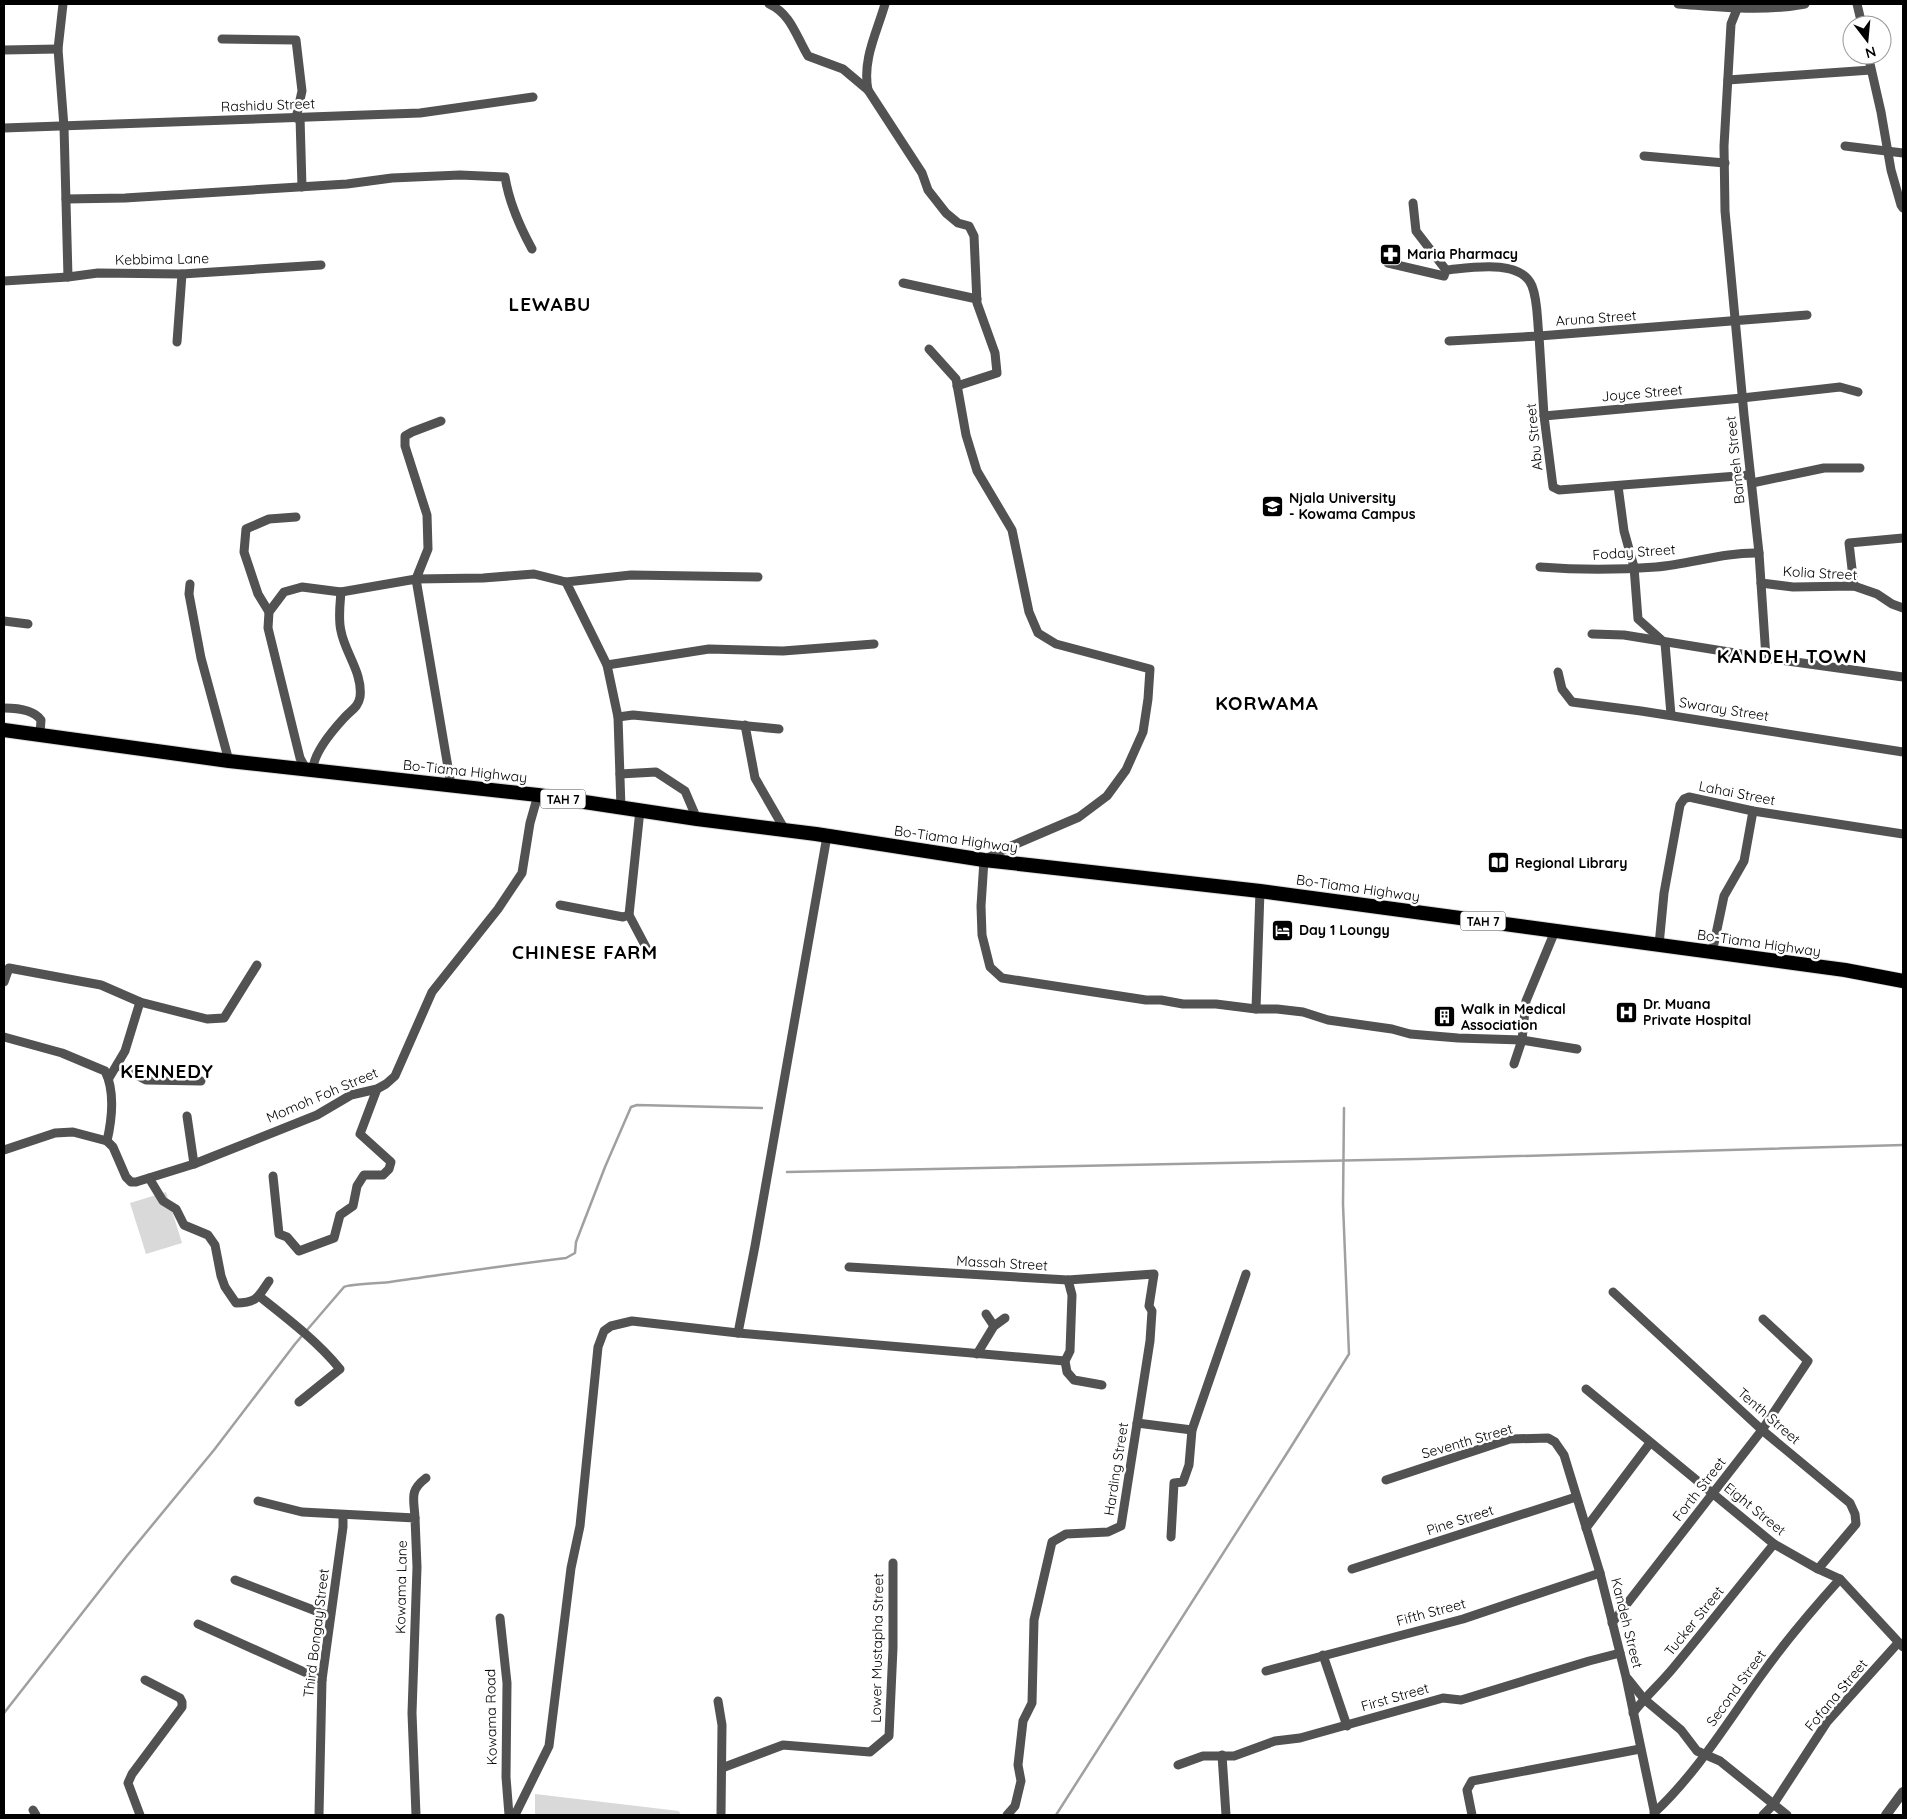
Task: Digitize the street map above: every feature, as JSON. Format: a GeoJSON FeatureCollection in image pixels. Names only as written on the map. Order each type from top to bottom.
{"type":"FeatureCollection","features":[{"type":"Feature","properties":{"kind":"highway","name":"Bo-Tiama Highway"},"geometry":{"type":"LineString","coordinates":[[4,730],[229,761],[538,795],[984,860],[1260,891],[1845,970],[1903,981]]}},
{"type":"Feature","properties":{"kind":"street"},"geometry":{"type":"LineString","coordinates":[[62,4],[58,49],[64,127],[68,277]]}},
{"type":"Feature","properties":{"kind":"street"},"geometry":{"type":"LineString","coordinates":[[769,4],[780,9],[790,21],[808,56],[843,69],[868,90]]}},
{"type":"Feature","properties":{"kind":"street"},"geometry":{"type":"LineString","coordinates":[[885,4],[877,31],[869,48],[866,84],[868,90],[922,173],[928,190],[946,213],[958,223],[969,226],[974,236],[976,299],[996,353],[997,373],[957,386]]}},
{"type":"Feature","properties":{"kind":"street"},"geometry":{"type":"LineString","coordinates":[[1678,4],[1737,9],[1782,8],[1805,4]]}},
{"type":"Feature","properties":{"kind":"street","name":"Bameh Street"},"geometry":{"type":"LineString","coordinates":[[1737,9],[1731,24],[1724,163],[1726,211],[1742,398],[1759,553],[1766,658]]}},
{"type":"Feature","properties":{"kind":"street"},"geometry":{"type":"LineString","coordinates":[[222,39],[296,40],[302,91],[298,118],[302,187]]}},
{"type":"Feature","properties":{"kind":"street"},"geometry":{"type":"LineString","coordinates":[[4,50],[58,49]]}},
{"type":"Feature","properties":{"kind":"street"},"geometry":{"type":"LineString","coordinates":[[1870,65],[1888,152],[1903,208]]}},
{"type":"Feature","properties":{"kind":"street"},"geometry":{"type":"LineString","coordinates":[[1728,80],[1871,70]]}},
{"type":"Feature","properties":{"kind":"street","name":"Rashidu Street"},"geometry":{"type":"LineString","coordinates":[[4,128],[420,113],[533,97]]}},
{"type":"Feature","properties":{"kind":"street"},"geometry":{"type":"LineString","coordinates":[[1845,146],[1903,153]]}},
{"type":"Feature","properties":{"kind":"street"},"geometry":{"type":"LineString","coordinates":[[1644,156],[1724,163]]}},
{"type":"Feature","properties":{"kind":"street"},"geometry":{"type":"LineString","coordinates":[[66,200],[347,184],[392,178],[460,175],[505,178],[507,190],[518,219],[532,249]]}},
{"type":"Feature","properties":{"kind":"street"},"geometry":{"type":"LineString","coordinates":[[1413,203],[1416,231],[1445,273]]}},
{"type":"Feature","properties":{"kind":"street"},"geometry":{"type":"LineString","coordinates":[[1388,263],[1445,273]]}},
{"type":"Feature","properties":{"kind":"street","name":"Kebbima Lane"},"geometry":{"type":"LineString","coordinates":[[4,281],[98,273],[182,274],[321,264]]}},
{"type":"Feature","properties":{"kind":"street","name":"Aruna Street"},"geometry":{"type":"LineString","coordinates":[[1445,273],[1479,266],[1513,269],[1525,274],[1532,286],[1535,298],[1538,336],[1807,316]]}},
{"type":"Feature","properties":{"kind":"street"},"geometry":{"type":"LineString","coordinates":[[177,342],[182,274]]}},
{"type":"Feature","properties":{"kind":"street"},"geometry":{"type":"LineString","coordinates":[[904,284],[976,299]]}},
{"type":"Feature","properties":{"kind":"street"},"geometry":{"type":"LineString","coordinates":[[1449,341],[1538,336]]}},
{"type":"Feature","properties":{"kind":"street","name":"Abu Street"},"geometry":{"type":"LineString","coordinates":[[1538,336],[1544,416],[1553,487],[1559,490],[1751,479],[1824,468],[1860,468]]}},
{"type":"Feature","properties":{"kind":"street"},"geometry":{"type":"LineString","coordinates":[[929,348],[956,379],[966,435],[977,470],[1012,530],[1029,612],[1038,633],[1056,644],[1150,669],[1143,732],[1126,770],[1107,796],[1079,816],[984,860],[981,906],[982,936],[990,967],[1002,978],[1146,1000],[1277,1009],[1302,1012],[1328,1020],[1392,1029],[1410,1034],[1522,1040],[1578,1049]]}},
{"type":"Feature","properties":{"kind":"street","name":"Joyce Street"},"geometry":{"type":"LineString","coordinates":[[1544,416],[1742,398],[1840,386],[1858,392]]}},
{"type":"Feature","properties":{"kind":"street"},"geometry":{"type":"LineString","coordinates":[[441,421],[405,436],[405,446],[427,515],[428,549],[416,580],[451,786]]}},
{"type":"Feature","properties":{"kind":"street"},"geometry":{"type":"LineString","coordinates":[[1618,486],[1624,531],[1634,567],[1638,620],[1664,643],[1671,715]]}},
{"type":"Feature","properties":{"kind":"street"},"geometry":{"type":"LineString","coordinates":[[269,612],[258,594],[244,552],[246,529],[269,519],[296,517]]}},
{"type":"Feature","properties":{"kind":"street"},"geometry":{"type":"LineString","coordinates":[[1854,586],[1849,543],[1903,538]]}},
{"type":"Feature","properties":{"kind":"street","name":"Foday Street"},"geometry":{"type":"LineString","coordinates":[[1540,567],[1566,569],[1657,567],[1739,552],[1759,553]]}},
{"type":"Feature","properties":{"kind":"street"},"geometry":{"type":"LineString","coordinates":[[340,592],[340,629],[345,647],[354,661],[360,696],[356,707],[345,717],[322,746],[310,770],[300,758],[268,628],[269,612],[284,592],[302,587],[340,592],[416,580],[534,574],[566,582],[631,575],[758,577]]}},
{"type":"Feature","properties":{"kind":"street"},"geometry":{"type":"LineString","coordinates":[[566,582],[607,666],[618,717],[621,808]]}},
{"type":"Feature","properties":{"kind":"street","name":"Kolia Street"},"geometry":{"type":"LineString","coordinates":[[1761,583],[1793,587],[1854,586],[1877,594],[1892,604],[1903,608]]}},
{"type":"Feature","properties":{"kind":"street"},"geometry":{"type":"LineString","coordinates":[[190,584],[189,594],[201,658],[229,761]]}},
{"type":"Feature","properties":{"kind":"street"},"geometry":{"type":"LineString","coordinates":[[4,621],[28,624]]}},
{"type":"Feature","properties":{"kind":"street"},"geometry":{"type":"LineString","coordinates":[[1592,634],[1624,635],[1664,643],[1903,677]]}},
{"type":"Feature","properties":{"kind":"street"},"geometry":{"type":"LineString","coordinates":[[607,666],[709,650],[783,650],[874,644]]}},
{"type":"Feature","properties":{"kind":"street","name":"Swaray Street"},"geometry":{"type":"LineString","coordinates":[[1558,672],[1562,689],[1572,702],[1671,715],[1903,752]]}},
{"type":"Feature","properties":{"kind":"street"},"geometry":{"type":"LineString","coordinates":[[4,708],[15,708],[38,715],[42,720],[40,734]]}},
{"type":"Feature","properties":{"kind":"street"},"geometry":{"type":"LineString","coordinates":[[618,717],[633,715],[779,730]]}},
{"type":"Feature","properties":{"kind":"street"},"geometry":{"type":"LineString","coordinates":[[745,725],[755,778],[784,830]]}},
{"type":"Feature","properties":{"kind":"street"},"geometry":{"type":"LineString","coordinates":[[620,774],[656,772],[685,791],[697,819]]}},
{"type":"Feature","properties":{"kind":"street","name":"Momoh Foh Street"},"geometry":{"type":"LineString","coordinates":[[107,1141],[113,1147],[126,1177],[131,1182],[136,1182],[194,1164],[325,1111],[351,1095],[377,1089],[386,1084],[395,1076],[432,992],[498,909],[522,873],[530,823],[538,795]]}},
{"type":"Feature","properties":{"kind":"street","name":"Lahai Street"},"geometry":{"type":"LineString","coordinates":[[1659,946],[1664,893],[1682,801],[1689,797],[1753,811],[1903,834]]}},
{"type":"Feature","properties":{"kind":"street"},"geometry":{"type":"LineString","coordinates":[[640,810],[629,915],[648,951]]}},
{"type":"Feature","properties":{"kind":"street"},"geometry":{"type":"LineString","coordinates":[[1712,953],[1724,896],[1744,861],[1753,811]]}},
{"type":"Feature","properties":{"kind":"street"},"geometry":{"type":"LineString","coordinates":[[738,1333],[756,1246],[828,836]]}},
{"type":"Feature","properties":{"kind":"street"},"geometry":{"type":"LineString","coordinates":[[1256,1009],[1260,891]]}},
{"type":"Feature","properties":{"kind":"street"},"geometry":{"type":"LineString","coordinates":[[560,905],[623,917],[629,915]]}},
{"type":"Feature","properties":{"kind":"street"},"geometry":{"type":"LineString","coordinates":[[1514,1064],[1522,1040],[1526,1001],[1555,931]]}},
{"type":"Feature","properties":{"kind":"street"},"geometry":{"type":"LineString","coordinates":[[4,982],[6,966],[101,985],[140,1002],[207,1019],[224,1018],[257,965]]}},
{"type":"Feature","properties":{"kind":"street"},"geometry":{"type":"LineString","coordinates":[[109,1078],[125,1051],[140,1002]]}},
{"type":"Feature","properties":{"kind":"street"},"geometry":{"type":"LineString","coordinates":[[4,1037],[62,1053],[105,1070],[109,1078],[112,1119],[107,1141],[73,1132],[55,1133],[4,1150]]}},
{"type":"Feature","properties":{"kind":"street"},"geometry":{"type":"LineString","coordinates":[[117,1065],[146,1080],[201,1081]]}},
{"type":"Feature","properties":{"kind":"street"},"geometry":{"type":"LineString","coordinates":[[273,1176],[279,1234],[287,1237],[299,1251],[334,1238],[340,1215],[353,1206],[357,1186],[364,1175],[383,1175],[389,1169],[391,1162],[360,1134],[377,1089]]}},
{"type":"Feature","properties":{"kind":"street"},"geometry":{"type":"LineString","coordinates":[[187,1116],[194,1164]]}},
{"type":"Feature","properties":{"kind":"street"},"geometry":{"type":"LineString","coordinates":[[149,1178],[163,1201],[176,1209],[184,1225],[208,1235],[216,1245],[221,1276],[225,1287],[236,1303],[249,1303],[259,1296],[269,1280]]}},
{"type":"Feature","properties":{"kind":"street","name":"Massah Street"},"geometry":{"type":"LineString","coordinates":[[849,1267],[1068,1280],[1154,1274]]}},
{"type":"Feature","properties":{"kind":"street","name":"Harding Street"},"geometry":{"type":"LineString","coordinates":[[1007,1815],[1015,1806],[1021,1781],[1018,1765],[1023,1721],[1032,1703],[1034,1620],[1052,1542],[1066,1534],[1108,1532],[1121,1526],[1150,1341],[1152,1311],[1148,1306],[1154,1274]]}},
{"type":"Feature","properties":{"kind":"street"},"geometry":{"type":"LineString","coordinates":[[1171,1537],[1174,1483],[1183,1482],[1189,1465],[1192,1430],[1246,1274]]}},
{"type":"Feature","properties":{"kind":"street"},"geometry":{"type":"LineString","coordinates":[[1068,1280],[1072,1295],[1070,1351],[1065,1361],[1067,1372],[1074,1380],[1102,1385]]}},
{"type":"Feature","properties":{"kind":"street","name":"Tenth Street"},"geometry":{"type":"LineString","coordinates":[[1613,1292],[1762,1430],[1850,1502],[1855,1514],[1856,1524],[1818,1569]]}},
{"type":"Feature","properties":{"kind":"street"},"geometry":{"type":"LineString","coordinates":[[259,1296],[299,1328],[340,1369],[299,1402]]}},
{"type":"Feature","properties":{"kind":"street"},"geometry":{"type":"LineString","coordinates":[[986,1314],[994,1326]]}},
{"type":"Feature","properties":{"kind":"street"},"geometry":{"type":"LineString","coordinates":[[977,1354],[994,1326],[1005,1318]]}},
{"type":"Feature","properties":{"kind":"street","name":"Forth Street"},"geometry":{"type":"LineString","coordinates":[[1612,1623],[1762,1430],[1804,1370],[1808,1361],[1763,1319]]}},
{"type":"Feature","properties":{"kind":"street"},"geometry":{"type":"LineString","coordinates":[[515,1815],[549,1746],[571,1568],[580,1526],[598,1347],[604,1332],[611,1326],[632,1321],[738,1333],[1065,1361]]}},
{"type":"Feature","properties":{"kind":"street","name":"Eight Street"},"geometry":{"type":"LineString","coordinates":[[1586,1389],[1774,1544],[1840,1579]]}},
{"type":"Feature","properties":{"kind":"street"},"geometry":{"type":"LineString","coordinates":[[1137,1424],[1192,1430]]}},
{"type":"Feature","properties":{"kind":"street","name":"Seventh Street"},"geometry":{"type":"LineString","coordinates":[[1386,1480],[1510,1440],[1548,1438],[1555,1442]]}},
{"type":"Feature","properties":{"kind":"street","name":"Kandeh Street"},"geometry":{"type":"LineString","coordinates":[[1555,1442],[1564,1455],[1600,1573],[1626,1677],[1655,1814]]}},
{"type":"Feature","properties":{"kind":"street"},"geometry":{"type":"LineString","coordinates":[[1586,1528],[1650,1443]]}},
{"type":"Feature","properties":{"kind":"street","name":"Kowama Lane"},"geometry":{"type":"LineString","coordinates":[[416,1815],[412,1713],[417,1567],[413,1490],[416,1485],[426,1478]]}},
{"type":"Feature","properties":{"kind":"street","name":"Pine Street"},"geometry":{"type":"LineString","coordinates":[[1352,1569],[1576,1497]]}},
{"type":"Feature","properties":{"kind":"street"},"geometry":{"type":"LineString","coordinates":[[258,1501],[302,1512],[415,1518]]}},
{"type":"Feature","properties":{"kind":"street","name":"Third Bongay Street"},"geometry":{"type":"LineString","coordinates":[[319,1815],[322,1680],[329,1616],[343,1527],[343,1515]]}},
{"type":"Feature","properties":{"kind":"street","name":"Tucker Street"},"geometry":{"type":"LineString","coordinates":[[1633,1713],[1673,1669],[1703,1629],[1774,1544]]}},
{"type":"Feature","properties":{"kind":"street","name":"Lower Mustapha Street"},"geometry":{"type":"LineString","coordinates":[[722,1768],[783,1745],[870,1752],[889,1736],[893,1648],[893,1563]]}},
{"type":"Feature","properties":{"kind":"street","name":"Fifth Street"},"geometry":{"type":"LineString","coordinates":[[1266,1670],[1463,1619],[1600,1573]]}},
{"type":"Feature","properties":{"kind":"street"},"geometry":{"type":"LineString","coordinates":[[1840,1579],[1900,1645]]}},
{"type":"Feature","properties":{"kind":"street","name":"Second Street"},"geometry":{"type":"LineString","coordinates":[[1655,1814],[1705,1755],[1762,1674],[1840,1579]]}},
{"type":"Feature","properties":{"kind":"street"},"geometry":{"type":"LineString","coordinates":[[235,1580],[329,1616]]}},
{"type":"Feature","properties":{"kind":"street","name":"Kowama Road"},"geometry":{"type":"LineString","coordinates":[[500,1618],[507,1683],[506,1777],[509,1815]]}},
{"type":"Feature","properties":{"kind":"street"},"geometry":{"type":"LineString","coordinates":[[198,1624],[322,1680]]}},
{"type":"Feature","properties":{"kind":"street","name":"Fofana Street"},"geometry":{"type":"LineString","coordinates":[[1764,1815],[1773,1805],[1827,1722],[1900,1645]]}},
{"type":"Feature","properties":{"kind":"street","name":"First Street"},"geometry":{"type":"LineString","coordinates":[[1178,1765],[1204,1756],[1234,1756],[1275,1741],[1300,1738],[1347,1726],[1443,1698],[1461,1700],[1620,1653]]}},
{"type":"Feature","properties":{"kind":"street"},"geometry":{"type":"LineString","coordinates":[[1323,1655],[1347,1726]]}},
{"type":"Feature","properties":{"kind":"street"},"geometry":{"type":"LineString","coordinates":[[1626,1677],[1644,1699],[1681,1730],[1697,1752],[1720,1761],[1787,1815]]}},
{"type":"Feature","properties":{"kind":"street"},"geometry":{"type":"LineString","coordinates":[[140,1815],[128,1783],[132,1774],[182,1707],[180,1698],[144,1680]]}},
{"type":"Feature","properties":{"kind":"street"},"geometry":{"type":"LineString","coordinates":[[718,1701],[722,1725],[721,1815]]}},
{"type":"Feature","properties":{"kind":"street"},"geometry":{"type":"LineString","coordinates":[[1472,1815],[1467,1790],[1472,1781],[1640,1749]]}},
{"type":"Feature","properties":{"kind":"street"},"geometry":{"type":"LineString","coordinates":[[1222,1755],[1226,1815]]}},
{"type":"Feature","properties":{"kind":"street"},"geometry":{"type":"LineString","coordinates":[[1886,1815],[1903,1792]]}},
{"type":"Feature","properties":{"kind":"shaded area"},"geometry":{"type":"Polygon","coordinates":[[[166,1192],[182,1243],[146,1254],[130,1203],[166,1192]]]}},
{"type":"Feature","properties":{"kind":"shaded area"},"geometry":{"type":"Polygon","coordinates":[[[535,1794],[679,1811],[681,1815],[535,1815],[535,1794]]]}},
{"type":"Feature","properties":{"kind":"waterway"},"geometry":{"type":"LineString","coordinates":[[4,1713],[126,1557],[214,1450],[295,1344],[344,1287],[566,1258],[575,1253],[576,1242],[631,1107],[637,1105],[762,1108]]}},
{"type":"Feature","properties":{"kind":"waterway"},"geometry":{"type":"LineString","coordinates":[[1056,1815],[1349,1354],[1343,1204],[1344,1108]]}},
{"type":"Feature","properties":{"kind":"waterway"},"geometry":{"type":"LineString","coordinates":[[787,1172],[1417,1159],[1903,1145]]}},
{"type":"Feature","properties":{"kind":"place","name":"Maria Pharmacy"},"geometry":{"type":"Point","coordinates":[1391,254]}},
{"type":"Feature","properties":{"kind":"place","name":"Njala University - Kowama Campus"},"geometry":{"type":"Point","coordinates":[1273,506]}},
{"type":"Feature","properties":{"kind":"place","name":"Regional Library"},"geometry":{"type":"Point","coordinates":[1499,863]}},
{"type":"Feature","properties":{"kind":"place","name":"Day 1 Loungy"},"geometry":{"type":"Point","coordinates":[1283,930]}},
{"type":"Feature","properties":{"kind":"place","name":"Dr. Muana Private Hospital"},"geometry":{"type":"Point","coordinates":[1627,1012]}},
{"type":"Feature","properties":{"kind":"place","name":"Walk in Medical Association"},"geometry":{"type":"Point","coordinates":[1445,1017]}},
{"type":"Feature","properties":{"kind":"district","name":"LEWABU"},"geometry":{"type":"Point","coordinates":[550,304]}},
{"type":"Feature","properties":{"kind":"district","name":"KANDEH TOWN"},"geometry":{"type":"Point","coordinates":[1792,656]}},
{"type":"Feature","properties":{"kind":"district","name":"KORWAMA"},"geometry":{"type":"Point","coordinates":[1267,703]}},
{"type":"Feature","properties":{"kind":"district","name":"CHINESE FARM"},"geometry":{"type":"Point","coordinates":[585,952]}},
{"type":"Feature","properties":{"kind":"district","name":"KENNEDY"},"geometry":{"type":"Point","coordinates":[167,1071]}}]}
